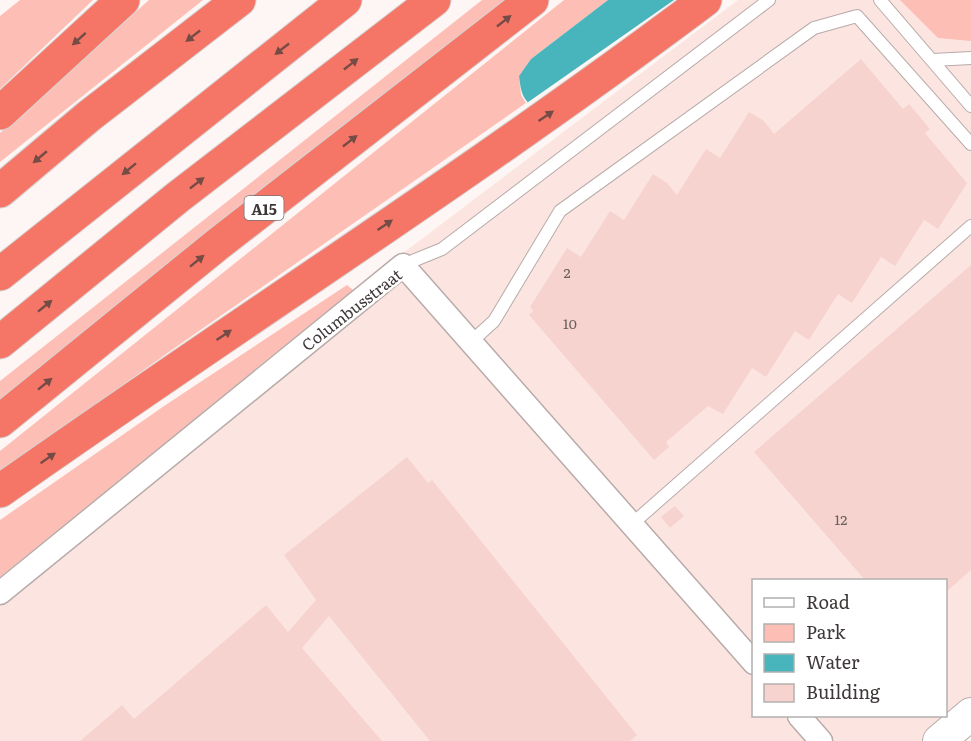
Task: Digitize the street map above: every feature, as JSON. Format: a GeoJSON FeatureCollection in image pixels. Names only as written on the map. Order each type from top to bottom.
{"type":"FeatureCollection","features":[{"type":"Feature","properties":{"kind":"highway"},"geometry":{"type":"LineString","coordinates":[[0,113],[123,0]]}},
{"type":"Feature","properties":{"kind":"highway"},"geometry":{"type":"LineString","coordinates":[[0,190],[89,116],[239,0]]}},
{"type":"Feature","properties":{"kind":"highway"},"geometry":{"type":"LineString","coordinates":[[0,274],[345,0]]}},
{"type":"Feature","properties":{"kind":"highway"},"geometry":{"type":"LineString","coordinates":[[0,342],[178,197],[434,0]]}},
{"type":"Feature","properties":{"kind":"highway","name":"A15"},"geometry":{"type":"LineString","coordinates":[[0,421],[218,244],[532,0]]}},
{"type":"Feature","properties":{"kind":"highway"},"geometry":{"type":"LineString","coordinates":[[0,491],[175,368],[597,81],[705,0]]}},
{"type":"Feature","properties":{"kind":"main road"},"geometry":{"type":"LineString","coordinates":[[939,741],[971,714]]}},
{"type":"Feature","properties":{"kind":"street","name":"Columbusstraat"},"geometry":{"type":"LineString","coordinates":[[0,593],[403,265],[752,662]]}},
{"type":"Feature","properties":{"kind":"street"},"geometry":{"type":"LineString","coordinates":[[800,717],[821,741]]}},
{"type":"Feature","properties":{"kind":"lane"},"geometry":{"type":"LineString","coordinates":[[403,265],[442,249],[769,0]]}},
{"type":"Feature","properties":{"kind":"lane"},"geometry":{"type":"LineString","coordinates":[[880,0],[971,106]]}},
{"type":"Feature","properties":{"kind":"lane"},"geometry":{"type":"LineString","coordinates":[[472,341],[494,321],[560,211],[814,28],[857,16],[971,144]]}},
{"type":"Feature","properties":{"kind":"lane"},"geometry":{"type":"LineString","coordinates":[[933,60],[971,58]]}},
{"type":"Feature","properties":{"kind":"lane"},"geometry":{"type":"LineString","coordinates":[[632,524],[971,226]]}},
{"type":"Feature","properties":{"kind":"shaded area"},"geometry":{"type":"Polygon","coordinates":[[[738,0],[971,0],[971,705],[926,741],[0,741],[0,574],[374,275],[738,0]]]}},
{"type":"Feature","properties":{"kind":"green space"},"geometry":{"type":"Polygon","coordinates":[[[20,0],[93,0],[0,89],[0,16],[20,0]]]}},
{"type":"Feature","properties":{"kind":"green space"},"geometry":{"type":"Polygon","coordinates":[[[149,0],[203,0],[0,162],[0,133],[149,0]]]}},
{"type":"Feature","properties":{"kind":"green space"},"geometry":{"type":"Polygon","coordinates":[[[482,0],[513,0],[0,407],[0,381],[482,0]]]}},
{"type":"Feature","properties":{"kind":"green space"},"geometry":{"type":"Polygon","coordinates":[[[564,0],[608,0],[531,59],[519,76],[521,95],[526,103],[166,354],[0,473],[0,451],[564,0]]]}},
{"type":"Feature","properties":{"kind":"green space"},"geometry":{"type":"Polygon","coordinates":[[[900,0],[971,0],[971,41],[938,38],[900,0]]]}},
{"type":"Feature","properties":{"kind":"green space"},"geometry":{"type":"Polygon","coordinates":[[[347,285],[353,290],[0,577],[0,520],[167,404],[347,285]]]}},
{"type":"Feature","properties":{"kind":"water"},"geometry":{"type":"Polygon","coordinates":[[[608,0],[682,0],[536,109],[523,95],[519,76],[531,59],[608,0]]]}},
{"type":"Feature","properties":{"kind":"pier"},"geometry":{"type":"Polygon","coordinates":[[[674,0],[685,0],[535,112],[524,105],[674,0]]]}},
{"type":"Feature","properties":{"kind":"building"},"geometry":{"type":"Polygon","coordinates":[[[861,59],[903,109],[909,104],[930,129],[925,133],[967,183],[938,229],[924,220],[895,266],[881,257],[852,303],[838,294],[809,340],[795,331],[766,377],[752,368],[723,414],[708,406],[666,442],[669,447],[654,460],[529,315],[533,311],[530,307],[567,248],[581,257],[610,211],[624,220],[653,174],[667,183],[677,195],[706,149],[720,158],[749,112],[764,121],[774,134],[861,59]]]}},
{"type":"Feature","properties":{"kind":"building"},"geometry":{"type":"Polygon","coordinates":[[[971,265],[971,570],[947,591],[947,579],[864,579],[754,452],[971,265]]]}},
{"type":"Feature","properties":{"kind":"building"},"geometry":{"type":"Polygon","coordinates":[[[407,457],[428,483],[432,480],[637,735],[630,741],[430,741],[329,616],[302,648],[382,741],[80,741],[122,705],[134,719],[266,605],[288,632],[316,600],[284,555],[407,457]]]}},
{"type":"Feature","properties":{"kind":"building"},"geometry":{"type":"Polygon","coordinates":[[[675,506],[684,516],[670,528],[661,517],[675,506]]]}}]}
